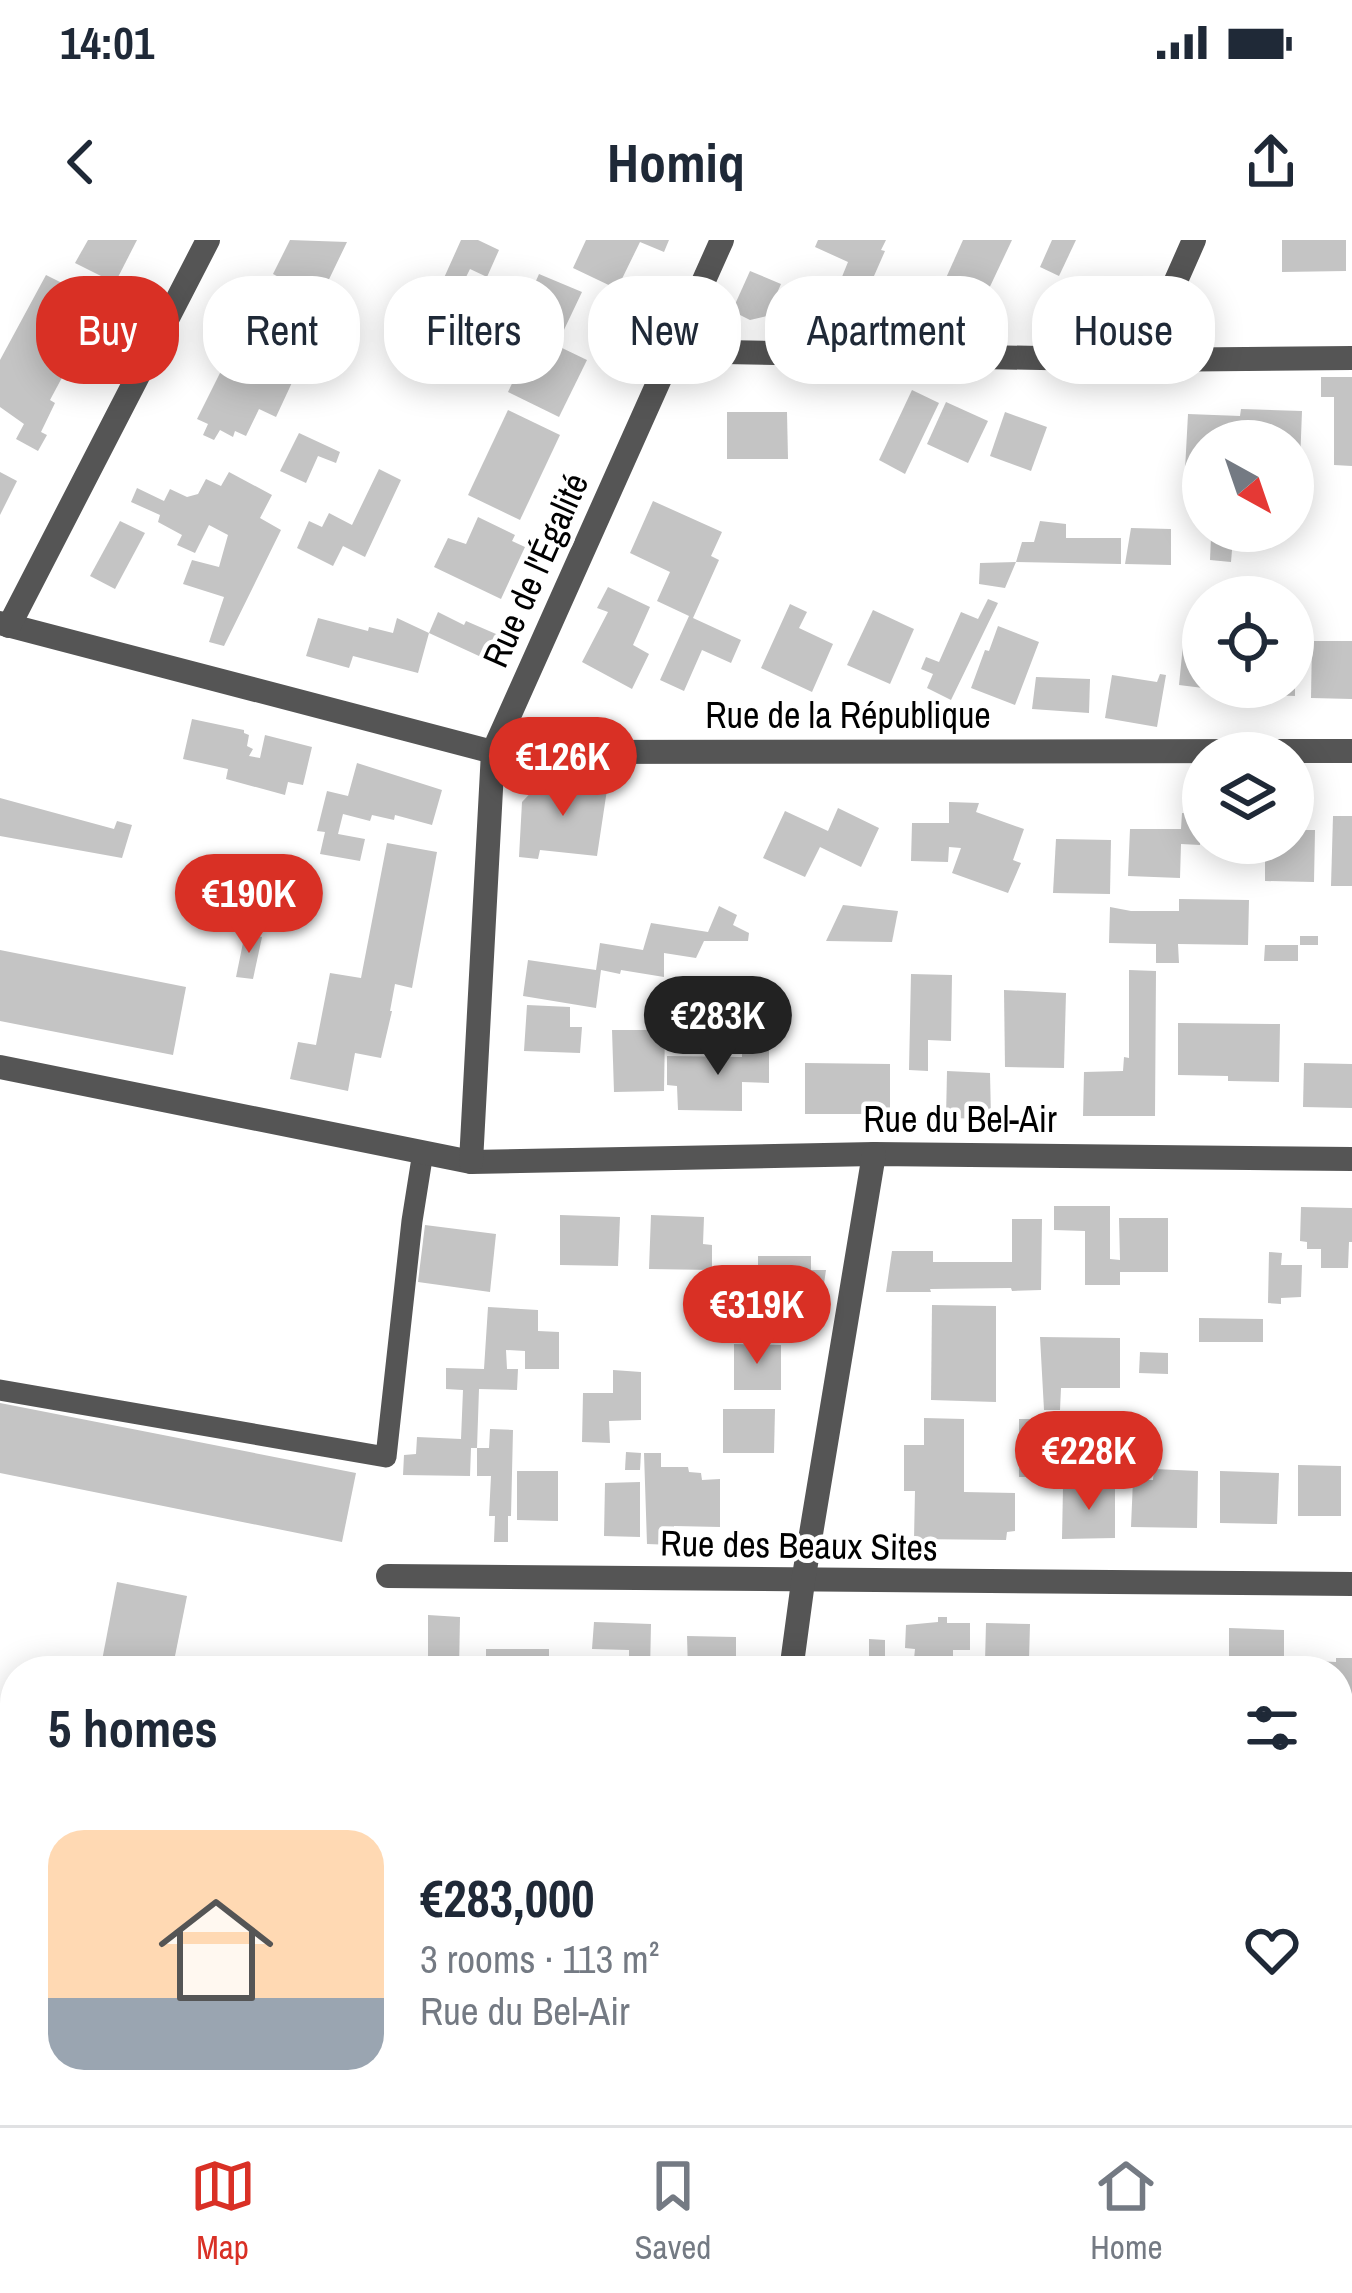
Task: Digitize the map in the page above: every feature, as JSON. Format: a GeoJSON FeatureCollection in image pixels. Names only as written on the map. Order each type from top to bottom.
{"type":"FeatureCollection","features":[{"type":"Feature","properties":{"kind":"street"},"geometry":{"type":"LineString","coordinates":[[4,624],[208,240]]}},
{"type":"Feature","properties":{"kind":"street","name":"Rue de l'Égalité"},"geometry":{"type":"LineString","coordinates":[[705,276],[722,240]]}},
{"type":"Feature","properties":{"kind":"street"},"geometry":{"type":"LineString","coordinates":[[1178,276],[1194,240]]}},
{"type":"Feature","properties":{"kind":"street"},"geometry":{"type":"LineString","coordinates":[[741,353],[1032,358]]}},
{"type":"Feature","properties":{"kind":"street"},"geometry":{"type":"LineString","coordinates":[[1215,359],[1352,358]]}},
{"type":"Feature","properties":{"kind":"street","name":"Rue de l'Égalité"},"geometry":{"type":"LineString","coordinates":[[471,1162],[493,752],[656,384]]}},
{"type":"Feature","properties":{"kind":"street","name":"Rue de la République"},"geometry":{"type":"LineString","coordinates":[[4,624],[493,752],[1352,751]]}},
{"type":"Feature","properties":{"kind":"street","name":"Rue du Bel-Air"},"geometry":{"type":"LineString","coordinates":[[0,1067],[471,1162],[874,1154],[1352,1159]]}},
{"type":"Feature","properties":{"kind":"street"},"geometry":{"type":"LineString","coordinates":[[793,1656],[874,1154]]}},
{"type":"Feature","properties":{"kind":"street","name":"Rue des Beaux Sites"},"geometry":{"type":"LineString","coordinates":[[388,1576],[1352,1585]]}},
{"type":"Feature","properties":{"kind":"lane"},"geometry":{"type":"LineString","coordinates":[[0,1390],[386,1456],[423,1152]]}},
{"type":"Feature","properties":{"kind":"building"},"geometry":{"type":"Polygon","coordinates":[[[88,240],[137,240],[119,276],[101,276],[75,263],[88,240]]]}},
{"type":"Feature","properties":{"kind":"building"},"geometry":{"type":"Polygon","coordinates":[[[290,240],[347,242],[331,276],[273,274],[290,240]]]}},
{"type":"Feature","properties":{"kind":"building"},"geometry":{"type":"Polygon","coordinates":[[[461,240],[478,240],[499,250],[487,276],[470,269],[466,276],[445,276],[461,240]]]}},
{"type":"Feature","properties":{"kind":"building"},"geometry":{"type":"Polygon","coordinates":[[[586,240],[669,240],[664,252],[640,242],[623,276],[590,276],[573,268],[586,240]]]}},
{"type":"Feature","properties":{"kind":"building"},"geometry":{"type":"Polygon","coordinates":[[[818,240],[886,240],[874,276],[842,276],[848,262],[815,247],[818,240]]]}},
{"type":"Feature","properties":{"kind":"building"},"geometry":{"type":"Polygon","coordinates":[[[963,240],[1012,240],[995,276],[947,276],[963,240]]]}},
{"type":"Feature","properties":{"kind":"building"},"geometry":{"type":"Polygon","coordinates":[[[1052,240],[1076,240],[1059,276],[1040,267],[1052,240]]]}},
{"type":"Feature","properties":{"kind":"building"},"geometry":{"type":"Polygon","coordinates":[[[1282,240],[1346,240],[1346,271],[1282,272],[1282,240]]]}},
{"type":"Feature","properties":{"kind":"building"},"geometry":{"type":"Polygon","coordinates":[[[750,271],[765,277],[765,316],[750,320],[741,316],[741,291],[750,271]]]}},
{"type":"Feature","properties":{"kind":"building"},"geometry":{"type":"Polygon","coordinates":[[[564,284],[582,292],[564,330],[564,284]]]}},
{"type":"Feature","properties":{"kind":"building"},"geometry":{"type":"Polygon","coordinates":[[[36,293],[36,384],[59,384],[41,432],[47,435],[38,451],[16,439],[24,424],[0,407],[0,360],[36,293]]]}},
{"type":"Feature","properties":{"kind":"building"},"geometry":{"type":"Polygon","coordinates":[[[564,349],[587,360],[559,417],[508,392],[512,384],[564,384],[564,349]]]}},
{"type":"Feature","properties":{"kind":"building"},"geometry":{"type":"Polygon","coordinates":[[[1321,377],[1352,377],[1352,466],[1334,465],[1334,397],[1321,397],[1321,377]]]}},
{"type":"Feature","properties":{"kind":"building"},"geometry":{"type":"Polygon","coordinates":[[[214,384],[291,384],[276,417],[259,409],[246,436],[235,431],[233,437],[220,430],[214,440],[203,435],[208,424],[197,419],[214,384]]]}},
{"type":"Feature","properties":{"kind":"building"},"geometry":{"type":"Polygon","coordinates":[[[912,390],[939,403],[905,474],[879,460],[912,390]]]}},
{"type":"Feature","properties":{"kind":"building"},"geometry":{"type":"Polygon","coordinates":[[[946,402],[988,421],[968,463],[927,444],[946,402]]]}},
{"type":"Feature","properties":{"kind":"building"},"geometry":{"type":"Polygon","coordinates":[[[1241,409],[1302,411],[1302,420],[1188,420],[1188,414],[1240,416],[1241,409]]]}},
{"type":"Feature","properties":{"kind":"building"},"geometry":{"type":"Polygon","coordinates":[[[508,410],[560,435],[520,520],[468,495],[508,410]]]}},
{"type":"Feature","properties":{"kind":"building"},"geometry":{"type":"Polygon","coordinates":[[[727,412],[787,412],[788,459],[727,459],[727,412]]]}},
{"type":"Feature","properties":{"kind":"building"},"geometry":{"type":"Polygon","coordinates":[[[1005,412],[1047,427],[1031,471],[990,456],[1005,412]]]}},
{"type":"Feature","properties":{"kind":"building"},"geometry":{"type":"Polygon","coordinates":[[[299,433],[340,452],[336,463],[318,456],[306,483],[280,471],[299,433]]]}},
{"type":"Feature","properties":{"kind":"building"},"geometry":{"type":"Polygon","coordinates":[[[379,469],[401,480],[365,557],[343,546],[333,566],[297,548],[309,521],[322,527],[329,513],[352,525],[379,469]]]}},
{"type":"Feature","properties":{"kind":"building"},"geometry":{"type":"Polygon","coordinates":[[[0,472],[17,481],[0,515],[0,472]]]}},
{"type":"Feature","properties":{"kind":"building"},"geometry":{"type":"Polygon","coordinates":[[[229,472],[272,495],[260,518],[281,530],[224,646],[209,642],[224,597],[183,584],[192,560],[219,567],[228,535],[209,525],[195,553],[177,545],[182,535],[158,522],[160,515],[131,502],[137,488],[164,501],[170,489],[187,497],[198,494],[206,479],[221,486],[229,472]]]}},
{"type":"Feature","properties":{"kind":"building"},"geometry":{"type":"Polygon","coordinates":[[[653,501],[722,532],[711,556],[719,560],[693,618],[741,640],[731,663],[702,650],[684,691],[660,680],[689,616],[657,601],[670,572],[630,553],[653,501]]]}},
{"type":"Feature","properties":{"kind":"building"},"geometry":{"type":"Polygon","coordinates":[[[478,517],[515,535],[512,541],[525,547],[501,599],[434,567],[448,538],[466,544],[478,517]]]}},
{"type":"Feature","properties":{"kind":"building"},"geometry":{"type":"Polygon","coordinates":[[[120,521],[145,533],[115,589],[90,576],[120,521]]]}},
{"type":"Feature","properties":{"kind":"building"},"geometry":{"type":"Polygon","coordinates":[[[1040,521],[1066,524],[1066,538],[1121,538],[1121,564],[1016,562],[1022,542],[1034,542],[1040,521]]]}},
{"type":"Feature","properties":{"kind":"building"},"geometry":{"type":"Polygon","coordinates":[[[1131,528],[1171,529],[1171,565],[1125,564],[1131,528]]]}},
{"type":"Feature","properties":{"kind":"building"},"geometry":{"type":"Polygon","coordinates":[[[1210,552],[1232,552],[1231,562],[1210,560],[1210,552]]]}},
{"type":"Feature","properties":{"kind":"building"},"geometry":{"type":"Polygon","coordinates":[[[1016,562],[1005,588],[979,584],[980,563],[1016,562]]]}},
{"type":"Feature","properties":{"kind":"building"},"geometry":{"type":"Polygon","coordinates":[[[608,587],[650,607],[633,645],[649,654],[632,689],[582,662],[608,612],[597,608],[608,587]]]}},
{"type":"Feature","properties":{"kind":"building"},"geometry":{"type":"Polygon","coordinates":[[[988,599],[998,603],[951,700],[927,688],[933,674],[921,669],[926,657],[939,662],[961,612],[978,619],[988,599]]]}},
{"type":"Feature","properties":{"kind":"building"},"geometry":{"type":"Polygon","coordinates":[[[790,604],[807,612],[799,628],[833,644],[812,692],[761,668],[790,604]]]}},
{"type":"Feature","properties":{"kind":"building"},"geometry":{"type":"Polygon","coordinates":[[[873,610],[914,629],[890,684],[847,665],[873,610]]]}},
{"type":"Feature","properties":{"kind":"building"},"geometry":{"type":"Polygon","coordinates":[[[438,612],[503,637],[492,662],[429,633],[438,612]]]}},
{"type":"Feature","properties":{"kind":"building"},"geometry":{"type":"Polygon","coordinates":[[[318,618],[393,633],[397,618],[429,633],[418,673],[353,656],[349,668],[306,656],[318,618]]]}},
{"type":"Feature","properties":{"kind":"building"},"geometry":{"type":"Polygon","coordinates":[[[998,626],[1039,642],[1015,705],[971,688],[998,626]]]}},
{"type":"Feature","properties":{"kind":"building"},"geometry":{"type":"Polygon","coordinates":[[[1314,641],[1352,641],[1352,699],[1314,698],[1314,641]]]}},
{"type":"Feature","properties":{"kind":"building"},"geometry":{"type":"Polygon","coordinates":[[[1160,674],[1166,675],[1157,727],[1105,718],[1112,675],[1157,682],[1160,674]]]}},
{"type":"Feature","properties":{"kind":"building"},"geometry":{"type":"Polygon","coordinates":[[[1036,677],[1090,679],[1089,713],[1032,709],[1036,677]]]}},
{"type":"Feature","properties":{"kind":"building"},"geometry":{"type":"Polygon","coordinates":[[[192,719],[244,730],[249,735],[247,746],[253,749],[249,756],[260,758],[265,735],[312,747],[303,785],[288,782],[285,795],[226,779],[228,769],[183,759],[192,719]]]}},
{"type":"Feature","properties":{"kind":"building"},"geometry":{"type":"Polygon","coordinates":[[[357,763],[442,790],[432,825],[395,815],[394,820],[372,815],[370,821],[343,814],[338,834],[365,839],[360,861],[320,854],[325,832],[317,831],[327,791],[348,796],[357,763]]]}},
{"type":"Feature","properties":{"kind":"building"},"geometry":{"type":"Polygon","coordinates":[[[542,781],[608,783],[597,856],[540,850],[538,859],[519,857],[522,802],[542,781]]]}},
{"type":"Feature","properties":{"kind":"building"},"geometry":{"type":"Polygon","coordinates":[[[0,798],[114,829],[117,821],[132,825],[122,858],[0,836],[0,798]]]}},
{"type":"Feature","properties":{"kind":"building"},"geometry":{"type":"Polygon","coordinates":[[[949,802],[979,803],[976,812],[1024,829],[1013,860],[1021,863],[1008,893],[952,873],[961,848],[949,847],[948,862],[911,861],[912,823],[949,823],[949,802]]]}},
{"type":"Feature","properties":{"kind":"building"},"geometry":{"type":"Polygon","coordinates":[[[838,808],[879,828],[861,867],[820,847],[805,877],[763,858],[785,811],[828,831],[838,808]]]}},
{"type":"Feature","properties":{"kind":"building"},"geometry":{"type":"Polygon","coordinates":[[[1182,813],[1180,878],[1128,876],[1130,829],[1181,829],[1182,813]]]}},
{"type":"Feature","properties":{"kind":"building"},"geometry":{"type":"Polygon","coordinates":[[[1333,816],[1352,816],[1352,886],[1331,886],[1333,816]]]}},
{"type":"Feature","properties":{"kind":"building"},"geometry":{"type":"Polygon","coordinates":[[[1315,830],[1314,882],[1265,881],[1265,864],[1314,864],[1315,830]]]}},
{"type":"Feature","properties":{"kind":"building"},"geometry":{"type":"Polygon","coordinates":[[[1056,839],[1111,840],[1110,894],[1053,893],[1056,839]]]}},
{"type":"Feature","properties":{"kind":"building"},"geometry":{"type":"Polygon","coordinates":[[[387,843],[437,852],[412,988],[395,984],[381,1058],[355,1053],[348,1091],[290,1079],[298,1042],[316,1045],[330,973],[361,978],[387,843]]]}},
{"type":"Feature","properties":{"kind":"building"},"geometry":{"type":"Polygon","coordinates":[[[256,882],[281,886],[274,922],[248,918],[256,882]]]}},
{"type":"Feature","properties":{"kind":"building"},"geometry":{"type":"Polygon","coordinates":[[[1179,899],[1249,900],[1248,945],[1178,944],[1179,963],[1156,963],[1156,944],[1109,943],[1110,907],[1179,911],[1179,899]]]}},
{"type":"Feature","properties":{"kind":"building"},"geometry":{"type":"Polygon","coordinates":[[[843,905],[898,911],[892,942],[826,941],[843,905]]]}},
{"type":"Feature","properties":{"kind":"building"},"geometry":{"type":"Polygon","coordinates":[[[719,906],[737,915],[733,925],[749,933],[748,941],[704,941],[696,958],[664,953],[664,977],[601,970],[596,1008],[523,996],[528,960],[596,970],[600,943],[643,950],[651,923],[708,932],[719,906]]]}},
{"type":"Feature","properties":{"kind":"building"},"geometry":{"type":"Polygon","coordinates":[[[245,933],[262,937],[253,979],[236,977],[245,933]]]}},
{"type":"Feature","properties":{"kind":"building"},"geometry":{"type":"Polygon","coordinates":[[[1300,936],[1318,936],[1318,945],[1300,945],[1300,936]]]}},
{"type":"Feature","properties":{"kind":"building"},"geometry":{"type":"Polygon","coordinates":[[[1265,945],[1298,945],[1298,961],[1264,961],[1265,945]]]}},
{"type":"Feature","properties":{"kind":"building"},"geometry":{"type":"Polygon","coordinates":[[[0,950],[186,987],[173,1055],[0,1021],[0,950]]]}},
{"type":"Feature","properties":{"kind":"building"},"geometry":{"type":"Polygon","coordinates":[[[1129,970],[1156,971],[1155,1116],[1083,1116],[1084,1072],[1123,1071],[1124,1057],[1129,1058],[1129,970]]]}},
{"type":"Feature","properties":{"kind":"building"},"geometry":{"type":"Polygon","coordinates":[[[911,974],[952,975],[951,1041],[928,1040],[928,1071],[909,1070],[911,974]]]}},
{"type":"Feature","properties":{"kind":"building"},"geometry":{"type":"Polygon","coordinates":[[[1004,990],[1066,993],[1064,1068],[1005,1067],[1004,990]]]}},
{"type":"Feature","properties":{"kind":"building"},"geometry":{"type":"Polygon","coordinates":[[[527,1005],[570,1007],[570,1027],[582,1027],[580,1053],[524,1051],[527,1005]]]}},
{"type":"Feature","properties":{"kind":"building"},"geometry":{"type":"Polygon","coordinates":[[[1178,1023],[1280,1024],[1279,1082],[1178,1075],[1178,1023]]]}},
{"type":"Feature","properties":{"kind":"building"},"geometry":{"type":"Polygon","coordinates":[[[612,1030],[665,1030],[664,1091],[614,1092],[612,1030]]]}},
{"type":"Feature","properties":{"kind":"building"},"geometry":{"type":"Polygon","coordinates":[[[742,1041],[769,1041],[769,1083],[742,1082],[742,1111],[678,1110],[677,1086],[667,1085],[667,1056],[742,1057],[742,1041]]]}},
{"type":"Feature","properties":{"kind":"building"},"geometry":{"type":"Polygon","coordinates":[[[805,1063],[890,1064],[890,1114],[805,1114],[805,1063]]]}},
{"type":"Feature","properties":{"kind":"building"},"geometry":{"type":"Polygon","coordinates":[[[1304,1063],[1352,1064],[1352,1108],[1303,1107],[1304,1063]]]}},
{"type":"Feature","properties":{"kind":"building"},"geometry":{"type":"Polygon","coordinates":[[[947,1071],[990,1073],[991,1119],[946,1118],[947,1071]]]}},
{"type":"Feature","properties":{"kind":"building"},"geometry":{"type":"Polygon","coordinates":[[[1054,1206],[1110,1206],[1110,1259],[1120,1260],[1119,1218],[1168,1218],[1168,1272],[1120,1272],[1120,1285],[1085,1285],[1085,1231],[1054,1230],[1054,1206]]]}},
{"type":"Feature","properties":{"kind":"building"},"geometry":{"type":"Polygon","coordinates":[[[1301,1207],[1352,1208],[1348,1268],[1321,1268],[1321,1249],[1307,1249],[1307,1242],[1300,1241],[1301,1207]]]}},
{"type":"Feature","properties":{"kind":"building"},"geometry":{"type":"Polygon","coordinates":[[[560,1215],[620,1217],[618,1266],[560,1265],[560,1215]]]}},
{"type":"Feature","properties":{"kind":"building"},"geometry":{"type":"Polygon","coordinates":[[[651,1215],[704,1217],[703,1244],[712,1245],[712,1270],[649,1269],[651,1215]]]}},
{"type":"Feature","properties":{"kind":"building"},"geometry":{"type":"Polygon","coordinates":[[[1012,1219],[1042,1219],[1041,1290],[886,1292],[892,1251],[933,1251],[933,1262],[1012,1262],[1012,1219]]]}},
{"type":"Feature","properties":{"kind":"building"},"geometry":{"type":"Polygon","coordinates":[[[425,1225],[496,1234],[490,1292],[418,1282],[425,1225]]]}},
{"type":"Feature","properties":{"kind":"building"},"geometry":{"type":"Polygon","coordinates":[[[1269,1252],[1282,1253],[1281,1265],[1302,1265],[1301,1297],[1268,1303],[1269,1252]]]}},
{"type":"Feature","properties":{"kind":"building"},"geometry":{"type":"Polygon","coordinates":[[[758,1256],[811,1256],[811,1270],[826,1270],[818,1324],[704,1323],[706,1279],[737,1277],[738,1270],[758,1271],[758,1256]]]}},
{"type":"Feature","properties":{"kind":"building"},"geometry":{"type":"Polygon","coordinates":[[[932,1305],[996,1306],[996,1402],[931,1400],[932,1305]]]}},
{"type":"Feature","properties":{"kind":"building"},"geometry":{"type":"Polygon","coordinates":[[[488,1307],[538,1310],[538,1331],[559,1332],[559,1369],[525,1369],[525,1351],[506,1350],[507,1369],[518,1369],[517,1390],[479,1389],[477,1448],[471,1448],[470,1476],[403,1475],[404,1455],[416,1454],[417,1437],[461,1439],[463,1390],[446,1389],[446,1368],[484,1369],[488,1307]]]}},
{"type":"Feature","properties":{"kind":"building"},"geometry":{"type":"Polygon","coordinates":[[[1199,1318],[1263,1319],[1263,1342],[1199,1342],[1199,1318]]]}},
{"type":"Feature","properties":{"kind":"building"},"geometry":{"type":"Polygon","coordinates":[[[1040,1337],[1120,1338],[1120,1388],[1061,1388],[1060,1410],[1044,1410],[1040,1337]]]}},
{"type":"Feature","properties":{"kind":"building"},"geometry":{"type":"Polygon","coordinates":[[[734,1344],[781,1345],[781,1390],[734,1390],[734,1344]]]}},
{"type":"Feature","properties":{"kind":"building"},"geometry":{"type":"Polygon","coordinates":[[[1140,1352],[1168,1353],[1168,1374],[1139,1373],[1140,1352]]]}},
{"type":"Feature","properties":{"kind":"building"},"geometry":{"type":"Polygon","coordinates":[[[613,1370],[641,1372],[641,1420],[609,1421],[610,1443],[582,1442],[583,1393],[613,1393],[613,1370]]]}},
{"type":"Feature","properties":{"kind":"building"},"geometry":{"type":"Polygon","coordinates":[[[0,1403],[356,1473],[342,1542],[0,1473],[0,1403]]]}},
{"type":"Feature","properties":{"kind":"building"},"geometry":{"type":"Polygon","coordinates":[[[723,1409],[775,1409],[774,1453],[723,1453],[723,1409]]]}},
{"type":"Feature","properties":{"kind":"building"},"geometry":{"type":"Polygon","coordinates":[[[924,1418],[964,1419],[964,1492],[1015,1493],[1015,1531],[1007,1532],[1006,1540],[914,1539],[915,1491],[904,1491],[904,1445],[924,1445],[924,1418]]]}},
{"type":"Feature","properties":{"kind":"building"},"geometry":{"type":"Polygon","coordinates":[[[1019,1419],[1039,1419],[1039,1477],[1019,1477],[1019,1419]]]}},
{"type":"Feature","properties":{"kind":"building"},"geometry":{"type":"Polygon","coordinates":[[[490,1429],[513,1430],[508,1542],[494,1542],[495,1516],[489,1516],[491,1476],[477,1476],[477,1448],[489,1448],[490,1429]]]}},
{"type":"Feature","properties":{"kind":"building"},"geometry":{"type":"Polygon","coordinates":[[[626,1452],[641,1453],[640,1470],[625,1470],[626,1452]]]}},
{"type":"Feature","properties":{"kind":"building"},"geometry":{"type":"Polygon","coordinates":[[[644,1453],[661,1453],[661,1467],[688,1467],[689,1472],[701,1473],[702,1480],[720,1479],[720,1527],[674,1526],[673,1545],[647,1544],[644,1453]]]}},
{"type":"Feature","properties":{"kind":"building"},"geometry":{"type":"Polygon","coordinates":[[[1298,1465],[1341,1466],[1341,1516],[1298,1516],[1298,1465]]]}},
{"type":"Feature","properties":{"kind":"building"},"geometry":{"type":"Polygon","coordinates":[[[1154,1469],[1198,1471],[1197,1528],[1131,1527],[1133,1480],[1153,1480],[1154,1469]]]}},
{"type":"Feature","properties":{"kind":"building"},"geometry":{"type":"Polygon","coordinates":[[[517,1471],[558,1471],[558,1521],[517,1520],[517,1471]]]}},
{"type":"Feature","properties":{"kind":"building"},"geometry":{"type":"Polygon","coordinates":[[[1220,1471],[1279,1473],[1277,1524],[1220,1523],[1220,1471]]]}},
{"type":"Feature","properties":{"kind":"building"},"geometry":{"type":"Polygon","coordinates":[[[640,1482],[640,1537],[604,1536],[605,1483],[640,1482]]]}},
{"type":"Feature","properties":{"kind":"building"},"geometry":{"type":"Polygon","coordinates":[[[1063,1487],[1115,1487],[1115,1538],[1062,1539],[1063,1487]]]}},
{"type":"Feature","properties":{"kind":"building"},"geometry":{"type":"Polygon","coordinates":[[[117,1582],[187,1596],[175,1656],[103,1656],[117,1582]]]}},
{"type":"Feature","properties":{"kind":"building"},"geometry":{"type":"Polygon","coordinates":[[[428,1615],[460,1617],[459,1656],[428,1656],[428,1615]]]}},
{"type":"Feature","properties":{"kind":"building"},"geometry":{"type":"Polygon","coordinates":[[[938,1617],[947,1617],[947,1623],[970,1623],[970,1650],[953,1650],[953,1656],[914,1656],[915,1649],[905,1648],[906,1625],[938,1622],[938,1617]]]}},
{"type":"Feature","properties":{"kind":"building"},"geometry":{"type":"Polygon","coordinates":[[[594,1622],[651,1624],[650,1656],[592,1649],[594,1622]]]}},
{"type":"Feature","properties":{"kind":"building"},"geometry":{"type":"Polygon","coordinates":[[[986,1623],[1030,1624],[1029,1656],[985,1656],[986,1623]]]}},
{"type":"Feature","properties":{"kind":"building"},"geometry":{"type":"Polygon","coordinates":[[[1229,1628],[1284,1630],[1284,1656],[1229,1656],[1229,1628]]]}},
{"type":"Feature","properties":{"kind":"building"},"geometry":{"type":"Polygon","coordinates":[[[687,1636],[736,1637],[736,1656],[688,1656],[687,1636]]]}},
{"type":"Feature","properties":{"kind":"building"},"geometry":{"type":"Polygon","coordinates":[[[869,1639],[885,1640],[885,1656],[869,1656],[869,1639]]]}},
{"type":"Feature","properties":{"kind":"building"},"geometry":{"type":"Polygon","coordinates":[[[486,1649],[549,1649],[549,1656],[486,1656],[486,1649]]]}}]}
